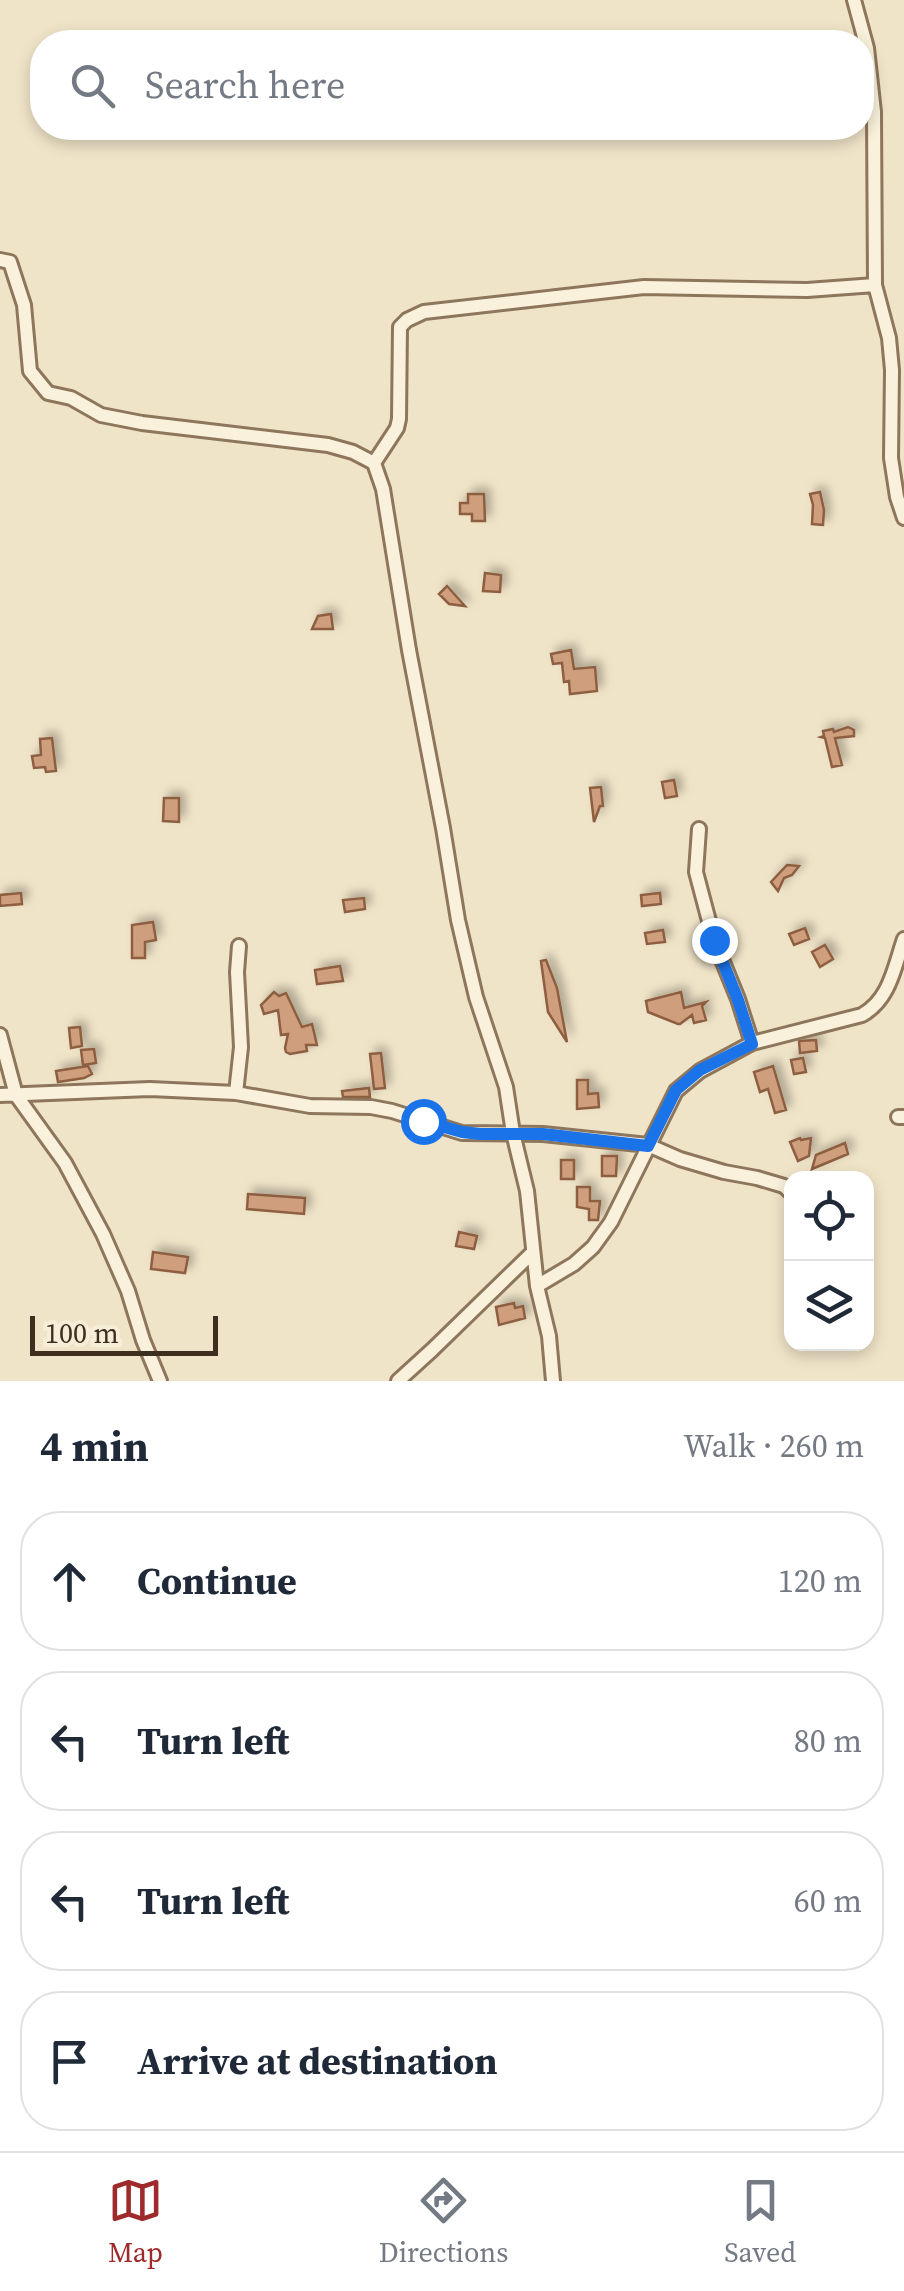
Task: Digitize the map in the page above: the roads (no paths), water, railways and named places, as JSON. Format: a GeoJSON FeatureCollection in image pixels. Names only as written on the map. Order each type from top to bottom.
{"type":"FeatureCollection","features":[{"type":"Feature","properties":{"kind":"street"},"geometry":{"type":"LineString","coordinates":[[854,0],[862,30]]}},
{"type":"Feature","properties":{"kind":"street"},"geometry":{"type":"LineString","coordinates":[[874,112],[874,285],[889,338],[891,458],[904,518]]}},
{"type":"Feature","properties":{"kind":"street"},"geometry":{"type":"LineString","coordinates":[[0,260],[10,262],[24,305],[30,371],[48,393],[71,398],[101,415],[328,445],[374,463],[383,488],[458,920],[476,997],[506,1087],[527,1191],[552,1381]]}},
{"type":"Feature","properties":{"kind":"street"},"geometry":{"type":"LineString","coordinates":[[374,463],[399,420],[400,328],[424,312],[644,287],[806,290],[874,285]]}},
{"type":"Feature","properties":{"kind":"street"},"geometry":{"type":"LineString","coordinates":[[699,829],[696,872],[714,940],[752,1044]]}},
{"type":"Feature","properties":{"kind":"street"},"geometry":{"type":"LineString","coordinates":[[537,1286],[574,1264],[611,1222],[676,1090],[700,1070],[752,1044],[876,1008],[886,992],[904,939]]}},
{"type":"Feature","properties":{"kind":"street"},"geometry":{"type":"LineString","coordinates":[[236,1093],[241,1047],[239,946]]}},
{"type":"Feature","properties":{"kind":"street"},"geometry":{"type":"LineString","coordinates":[[0,1035],[16,1095],[66,1163],[103,1234],[160,1381]]}},
{"type":"Feature","properties":{"kind":"street"},"geometry":{"type":"LineString","coordinates":[[0,1095],[150,1088],[236,1093],[310,1106],[371,1107],[462,1132],[543,1134],[648,1146],[709,1168],[784,1186]]}},
{"type":"Feature","properties":{"kind":"street"},"geometry":{"type":"LineString","coordinates":[[398,1381],[533,1252]]}}]}
